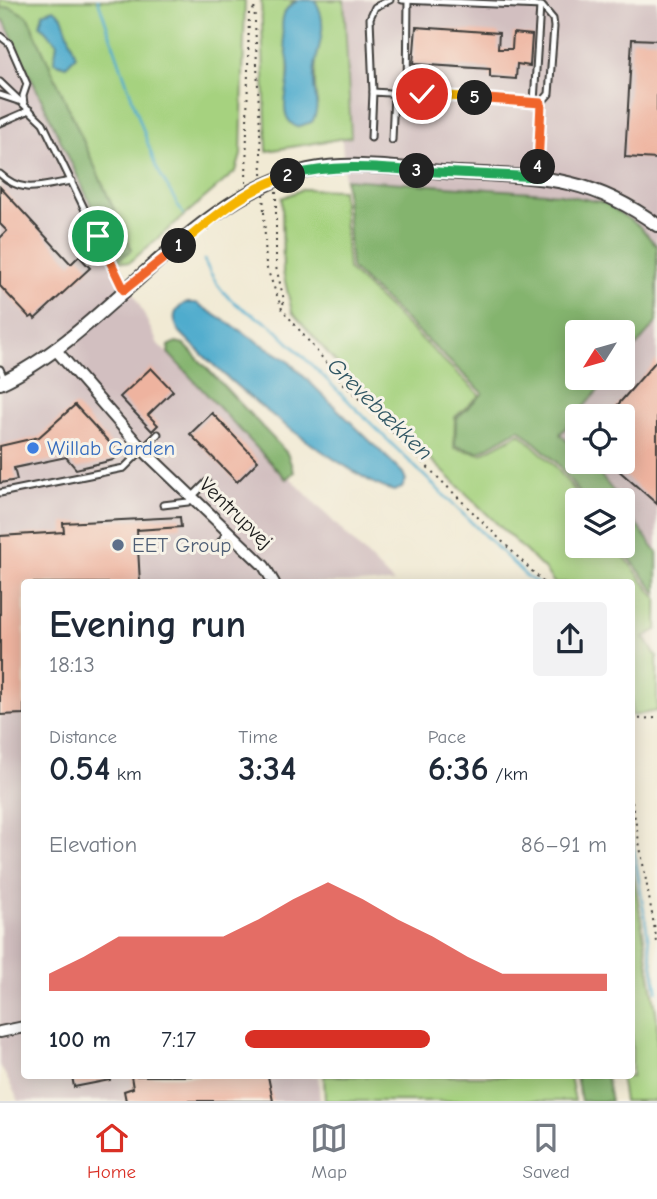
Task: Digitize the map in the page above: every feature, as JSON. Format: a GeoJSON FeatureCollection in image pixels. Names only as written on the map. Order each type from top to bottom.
{"type":"FeatureCollection","features":[{"type":"Feature","properties":{"kind":"street"},"geometry":{"type":"LineString","coordinates":[[2,377],[55,349],[224,209],[276,180],[315,169],[356,166],[538,177],[609,194],[657,225]]}},
{"type":"Feature","properties":{"kind":"street","name":"Ventrupvej"},"geometry":{"type":"LineString","coordinates":[[55,349],[143,450],[264,566],[272,579]]}},
{"type":"Feature","properties":{"kind":"street"},"geometry":{"type":"LineString","coordinates":[[2,1031],[21,1028]]}},
{"type":"Feature","properties":{"kind":"lane"},"geometry":{"type":"LineString","coordinates":[[371,138],[373,92],[370,18],[374,7],[390,0]]}},
{"type":"Feature","properties":{"kind":"lane"},"geometry":{"type":"LineString","coordinates":[[402,0],[540,6],[553,19],[549,94],[541,103],[538,177]]}},
{"type":"Feature","properties":{"kind":"lane"},"geometry":{"type":"LineString","coordinates":[[407,93],[408,0]]}},
{"type":"Feature","properties":{"kind":"lane"},"geometry":{"type":"LineString","coordinates":[[534,102],[540,6]]}},
{"type":"Feature","properties":{"kind":"lane"},"geometry":{"type":"LineString","coordinates":[[0,36],[9,43],[27,84],[23,96],[24,104]]}},
{"type":"Feature","properties":{"kind":"lane"},"geometry":{"type":"LineString","coordinates":[[0,82],[43,123],[124,290]]}},
{"type":"Feature","properties":{"kind":"lane"},"geometry":{"type":"LineString","coordinates":[[373,92],[541,103]]}},
{"type":"Feature","properties":{"kind":"lane"},"geometry":{"type":"LineString","coordinates":[[392,140],[394,93]]}},
{"type":"Feature","properties":{"kind":"lane"},"geometry":{"type":"LineString","coordinates":[[0,94],[24,104]]}},
{"type":"Feature","properties":{"kind":"lane"},"geometry":{"type":"LineString","coordinates":[[0,124],[30,110]]}},
{"type":"Feature","properties":{"kind":"lane"},"geometry":{"type":"LineString","coordinates":[[0,174],[12,185],[22,188],[72,181]]}},
{"type":"Feature","properties":{"kind":"lane"},"geometry":{"type":"LineString","coordinates":[[0,493],[124,468],[158,434]]}},
{"type":"Feature","properties":{"kind":"lane"},"geometry":{"type":"LineString","coordinates":[[163,505],[188,502],[207,482]]}},
{"type":"Feature","properties":{"kind":"lane"},"geometry":{"type":"LineString","coordinates":[[219,544],[228,531]]}},
{"type":"Feature","properties":{"kind":"path"},"geometry":{"type":"LineString","coordinates":[[254,0],[265,265],[282,309],[343,383],[540,579]]}},
{"type":"Feature","properties":{"kind":"path"},"geometry":{"type":"LineString","coordinates":[[247,195],[248,12],[254,9]]}},
{"type":"Feature","properties":{"kind":"path"},"geometry":{"type":"LineString","coordinates":[[276,180],[276,267],[284,300],[282,309]]}},
{"type":"Feature","properties":{"kind":"path"},"geometry":{"type":"LineString","coordinates":[[635,719],[657,718]]}},
{"type":"Feature","properties":{"kind":"path"},"geometry":{"type":"LineString","coordinates":[[635,819],[657,942]]}},
{"type":"Feature","properties":{"kind":"shaded area"},"geometry":{"type":"Polygon","coordinates":[[[332,0],[657,0],[657,594],[629,558],[635,558],[635,488],[576,488],[565,474],[635,474],[635,404],[565,404],[565,474],[351,268],[332,0]]]}},
{"type":"Feature","properties":{"kind":"shaded area"},"geometry":{"type":"Polygon","coordinates":[[[4,20],[158,344],[390,579],[21,579],[21,1079],[318,1079],[320,1101],[19,1101],[0,1065],[0,21],[4,20]]]}},
{"type":"Feature","properties":{"kind":"green space"},"geometry":{"type":"Polygon","coordinates":[[[0,0],[245,0],[241,155],[236,171],[129,263],[117,260],[132,250],[11,7],[0,8],[0,0]]]}},
{"type":"Feature","properties":{"kind":"green space"},"geometry":{"type":"Polygon","coordinates":[[[261,0],[299,0],[291,3],[288,80],[317,103],[315,77],[318,25],[314,0],[344,0],[351,137],[267,151],[261,0]]]}},
{"type":"Feature","properties":{"kind":"green space"},"geometry":{"type":"Polygon","coordinates":[[[11,7],[28,17],[132,250],[117,260],[4,20],[0,21],[0,8],[11,7]]]}},
{"type":"Feature","properties":{"kind":"green space"},"geometry":{"type":"Polygon","coordinates":[[[345,179],[560,194],[605,203],[639,226],[657,246],[657,322],[635,347],[635,320],[565,320],[565,390],[598,390],[586,404],[565,404],[565,428],[560,434],[565,439],[565,474],[520,429],[479,452],[455,446],[456,419],[483,393],[351,268],[345,179]]]}},
{"type":"Feature","properties":{"kind":"green space"},"geometry":{"type":"Polygon","coordinates":[[[303,189],[342,190],[348,269],[480,395],[455,417],[454,448],[481,454],[520,433],[555,466],[572,488],[565,488],[565,558],[625,558],[657,599],[657,630],[644,637],[657,657],[657,711],[635,715],[635,579],[551,579],[365,396],[292,312],[283,272],[282,198],[303,189]]]}},
{"type":"Feature","properties":{"kind":"green space"},"geometry":{"type":"Polygon","coordinates":[[[176,342],[184,344],[287,453],[294,472],[286,479],[168,353],[169,346],[176,342]]]}},
{"type":"Feature","properties":{"kind":"green space"},"geometry":{"type":"Polygon","coordinates":[[[565,474],[599,474],[611,488],[576,488],[565,474]]]}},
{"type":"Feature","properties":{"kind":"green space"},"geometry":{"type":"Polygon","coordinates":[[[635,522],[657,553],[657,594],[629,558],[635,558],[635,522]]]}},
{"type":"Feature","properties":{"kind":"green space"},"geometry":{"type":"Polygon","coordinates":[[[635,883],[657,1018],[657,1101],[624,1101],[620,1079],[635,1079],[635,883]]]}},
{"type":"Feature","properties":{"kind":"green space"},"geometry":{"type":"Polygon","coordinates":[[[324,1079],[571,1079],[575,1101],[325,1101],[324,1079]]]}},
{"type":"Feature","properties":{"kind":"green space"},"geometry":{"type":"Polygon","coordinates":[[[577,1079],[607,1079],[611,1101],[581,1101],[577,1079]]]}},
{"type":"Feature","properties":{"kind":"water"},"geometry":{"type":"Polygon","coordinates":[[[299,0],[315,0],[320,10],[322,28],[314,75],[315,116],[312,122],[297,127],[290,122],[285,109],[289,63],[282,21],[285,12],[299,0]]]}},
{"type":"Feature","properties":{"kind":"water"},"geometry":{"type":"Polygon","coordinates":[[[54,9],[62,16],[76,56],[66,66],[54,62],[57,43],[40,25],[43,13],[54,9]]]}},
{"type":"Feature","properties":{"kind":"water"},"geometry":{"type":"Polygon","coordinates":[[[185,303],[196,303],[287,360],[403,473],[406,480],[402,488],[394,491],[357,474],[274,417],[235,384],[179,331],[175,315],[185,303]]]}},
{"type":"Feature","properties":{"kind":"building"},"geometry":{"type":"Polygon","coordinates":[[[416,27],[499,33],[498,49],[512,49],[513,33],[532,35],[530,66],[517,64],[516,79],[490,77],[490,69],[413,64],[416,27]]]}},
{"type":"Feature","properties":{"kind":"building"},"geometry":{"type":"Polygon","coordinates":[[[632,39],[657,40],[657,159],[625,157],[632,39]]]}},
{"type":"Feature","properties":{"kind":"building"},"geometry":{"type":"Polygon","coordinates":[[[0,187],[71,264],[79,256],[90,268],[35,319],[33,316],[30,318],[0,286],[0,238],[7,231],[0,224],[0,187]]]}},
{"type":"Feature","properties":{"kind":"building"},"geometry":{"type":"Polygon","coordinates":[[[657,360],[657,504],[623,474],[635,474],[635,404],[618,404],[631,390],[635,390],[635,385],[657,360]]]}},
{"type":"Feature","properties":{"kind":"building"},"geometry":{"type":"Polygon","coordinates":[[[151,368],[173,391],[148,415],[158,425],[152,431],[120,397],[151,368]]]}},
{"type":"Feature","properties":{"kind":"building"},"geometry":{"type":"Polygon","coordinates":[[[75,405],[120,454],[113,460],[76,469],[66,457],[14,468],[17,480],[0,483],[0,446],[39,437],[75,405]]]}},
{"type":"Feature","properties":{"kind":"building"},"geometry":{"type":"Polygon","coordinates":[[[212,413],[258,461],[237,482],[190,434],[212,413]]]}},
{"type":"Feature","properties":{"kind":"building"},"geometry":{"type":"Polygon","coordinates":[[[180,517],[181,527],[137,530],[140,579],[21,579],[21,714],[0,715],[0,536],[64,532],[63,523],[180,517]]]}},
{"type":"Feature","properties":{"kind":"building"},"geometry":{"type":"Polygon","coordinates":[[[73,1079],[110,1079],[110,1080],[74,1087],[73,1079]]]}},
{"type":"Feature","properties":{"kind":"building"},"geometry":{"type":"Polygon","coordinates":[[[132,1079],[269,1079],[273,1101],[126,1101],[124,1091],[133,1088],[132,1079]]]}},
{"type":"Feature","properties":{"kind":"waterway","name":"Grevebækken"},"geometry":{"type":"LineString","coordinates":[[98,0],[156,167],[183,214]]}},
{"type":"Feature","properties":{"kind":"waterway","name":"Grevebækken"},"geometry":{"type":"LineString","coordinates":[[204,260],[210,273],[230,299],[271,325],[530,579]]}},
{"type":"Feature","properties":{"kind":"waterway","name":"Grevebækken"},"geometry":{"type":"LineString","coordinates":[[635,857],[657,991]]}},
{"type":"Feature","properties":{"kind":"place","name":"Willab Garden"},"geometry":{"type":"Point","coordinates":[33,448]}},
{"type":"Feature","properties":{"kind":"place","name":"EET Group"},"geometry":{"type":"Point","coordinates":[118,545]}},
{"type":"Feature","properties":{"kind":"route"},"geometry":{"type":"LineString","coordinates":[[98,236],[124,290],[224,209],[276,180],[306,171],[356,166],[538,177],[541,103],[422,94]]}}]}
